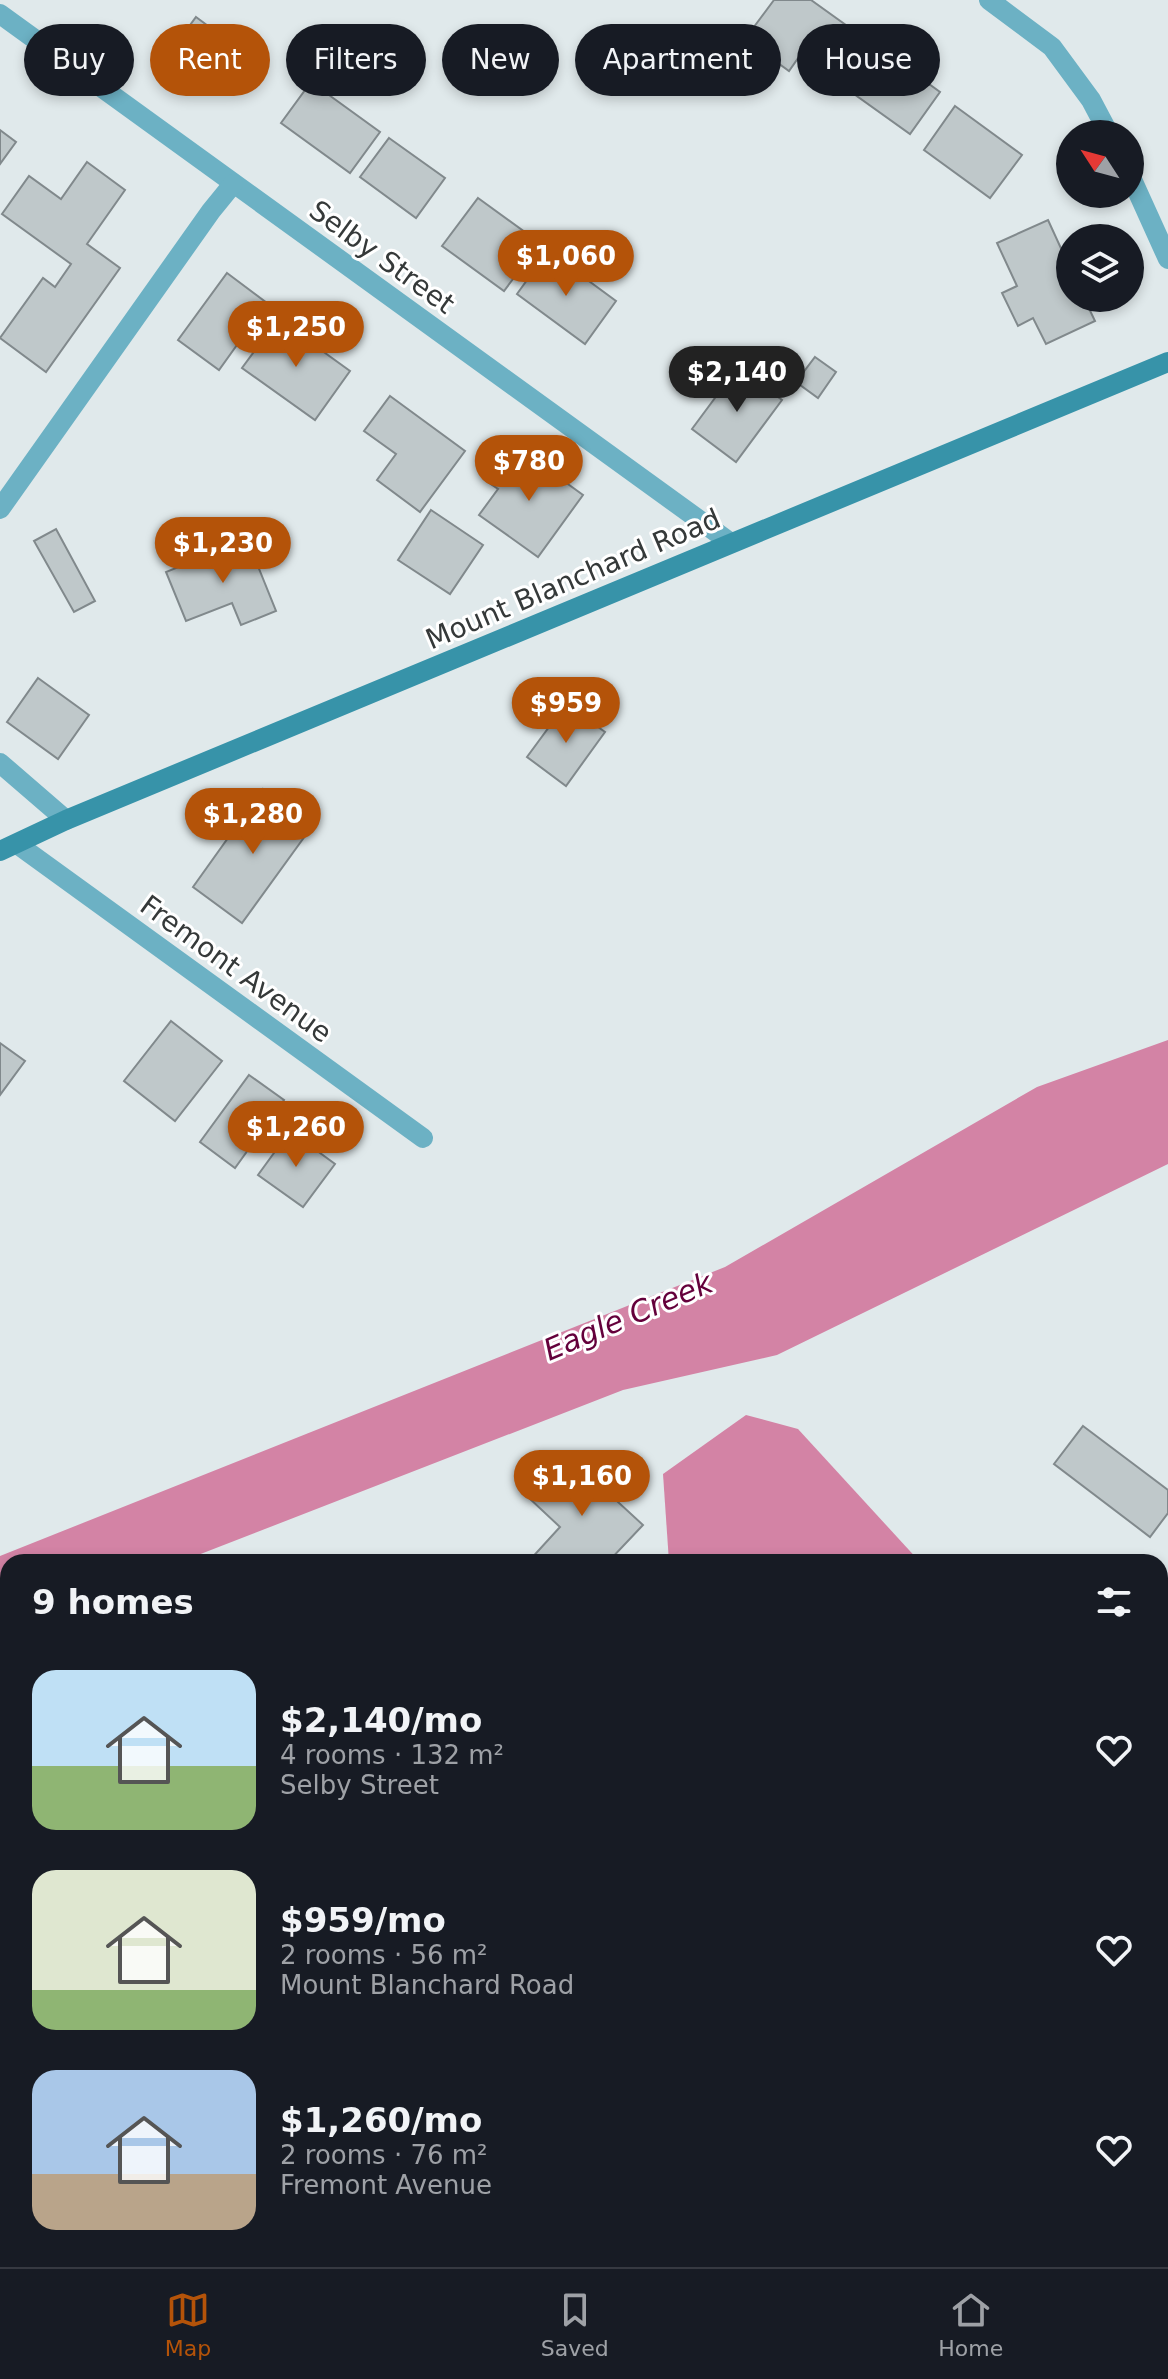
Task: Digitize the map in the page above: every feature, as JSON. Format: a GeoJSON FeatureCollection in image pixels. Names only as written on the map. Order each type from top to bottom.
{"type":"FeatureCollection","features":[{"type":"Feature","properties":{"kind":"main road","name":"Mount Blanchard Road"},"geometry":{"type":"LineString","coordinates":[[8,847],[66,820],[1168,362]]}},
{"type":"Feature","properties":{"kind":"street"},"geometry":{"type":"LineString","coordinates":[[989,0],[1052,47],[1091,100],[1102,120]]}},
{"type":"Feature","properties":{"kind":"street","name":"Selby Street"},"geometry":{"type":"LineString","coordinates":[[0,14],[731,543]]}},
{"type":"Feature","properties":{"kind":"street"},"geometry":{"type":"LineString","coordinates":[[0,509],[233,184]]}},
{"type":"Feature","properties":{"kind":"street"},"geometry":{"type":"LineString","coordinates":[[1144,206],[1168,259]]}},
{"type":"Feature","properties":{"kind":"street"},"geometry":{"type":"LineString","coordinates":[[0,763],[66,820]]}},
{"type":"Feature","properties":{"kind":"street","name":"Fremont Avenue"},"geometry":{"type":"LineString","coordinates":[[8,847],[423,1138]]}},
{"type":"Feature","properties":{"kind":"water","name":"Eagle Creek"},"geometry":{"type":"Polygon","coordinates":[[[1168,1040],[1168,1164],[777,1355],[623,1390],[201,1554],[5,1554],[725,1267],[1037,1087],[1168,1040]]]}},
{"type":"Feature","properties":{"kind":"water"},"geometry":{"type":"Polygon","coordinates":[[[746,1415],[798,1429],[913,1554],[668,1554],[663,1474],[746,1415]]]}},
{"type":"Feature","properties":{"kind":"building"},"geometry":{"type":"Polygon","coordinates":[[[774,0],[811,0],[844,24],[797,24],[797,60],[789,71],[781,65],[781,24],[756,24],[774,0]]]}},
{"type":"Feature","properties":{"kind":"building"},"geometry":{"type":"Polygon","coordinates":[[[196,17],[205,24],[191,24],[196,17]]]}},
{"type":"Feature","properties":{"kind":"building"},"geometry":{"type":"Polygon","coordinates":[[[301,96],[330,96],[380,132],[350,173],[281,123],[301,96]]]}},
{"type":"Feature","properties":{"kind":"building"},"geometry":{"type":"Polygon","coordinates":[[[857,96],[937,96],[910,134],[857,96]]]}},
{"type":"Feature","properties":{"kind":"building"},"geometry":{"type":"Polygon","coordinates":[[[955,106],[1022,155],[990,198],[924,150],[955,106]]]}},
{"type":"Feature","properties":{"kind":"building"},"geometry":{"type":"Polygon","coordinates":[[[0,130],[16,142],[0,164],[0,130]]]}},
{"type":"Feature","properties":{"kind":"building"},"geometry":{"type":"Polygon","coordinates":[[[389,138],[445,178],[416,218],[360,177],[389,138]]]}},
{"type":"Feature","properties":{"kind":"building"},"geometry":{"type":"Polygon","coordinates":[[[87,162],[125,190],[87,244],[120,268],[46,372],[0,338],[43,278],[55,287],[71,264],[2,214],[29,176],[61,199],[87,162]]]}},
{"type":"Feature","properties":{"kind":"building"},"geometry":{"type":"Polygon","coordinates":[[[478,198],[540,243],[504,291],[442,246],[478,198]]]}},
{"type":"Feature","properties":{"kind":"building"},"geometry":{"type":"Polygon","coordinates":[[[1048,220],[1056,237],[1056,312],[1091,312],[1095,321],[1046,344],[1033,318],[1018,326],[1002,293],[1017,286],[997,243],[1048,220]]]}},
{"type":"Feature","properties":{"kind":"building"},"geometry":{"type":"Polygon","coordinates":[[[548,251],[616,301],[585,344],[517,294],[548,251]]]}},
{"type":"Feature","properties":{"kind":"building"},"geometry":{"type":"Polygon","coordinates":[[[227,273],[267,303],[219,370],[178,340],[227,273]]]}},
{"type":"Feature","properties":{"kind":"building"},"geometry":{"type":"Polygon","coordinates":[[[278,319],[350,371],[315,420],[242,368],[278,319]]]}},
{"type":"Feature","properties":{"kind":"building"},"geometry":{"type":"Polygon","coordinates":[[[815,357],[836,372],[818,398],[796,382],[815,357]]]}},
{"type":"Feature","properties":{"kind":"building"},"geometry":{"type":"Polygon","coordinates":[[[738,367],[782,400],[736,462],[692,429],[738,367]]]}},
{"type":"Feature","properties":{"kind":"building"},"geometry":{"type":"Polygon","coordinates":[[[390,396],[465,451],[420,512],[377,480],[396,454],[364,431],[390,396]]]}},
{"type":"Feature","properties":{"kind":"building"},"geometry":{"type":"Polygon","coordinates":[[[525,453],[583,495],[538,557],[479,515],[498,489],[485,480],[501,459],[514,468],[525,453]]]}},
{"type":"Feature","properties":{"kind":"building"},"geometry":{"type":"Polygon","coordinates":[[[431,510],[483,545],[450,594],[398,560],[431,510]]]}},
{"type":"Feature","properties":{"kind":"building"},"geometry":{"type":"Polygon","coordinates":[[[56,529],[95,601],[74,612],[34,541],[56,529]]]}},
{"type":"Feature","properties":{"kind":"building"},"geometry":{"type":"Polygon","coordinates":[[[247,539],[276,611],[241,625],[232,603],[186,621],[166,572],[247,539]]]}},
{"type":"Feature","properties":{"kind":"building"},"geometry":{"type":"Polygon","coordinates":[[[38,678],[89,715],[58,759],[7,722],[38,678]]]}},
{"type":"Feature","properties":{"kind":"building"},"geometry":{"type":"Polygon","coordinates":[[[566,704],[605,732],[566,786],[527,757],[566,704]]]}},
{"type":"Feature","properties":{"kind":"building"},"geometry":{"type":"Polygon","coordinates":[[[263,789],[313,825],[242,923],[193,887],[263,789]]]}},
{"type":"Feature","properties":{"kind":"building"},"geometry":{"type":"Polygon","coordinates":[[[171,1021],[222,1061],[175,1121],[124,1081],[171,1021]]]}},
{"type":"Feature","properties":{"kind":"building"},"geometry":{"type":"Polygon","coordinates":[[[0,1043],[25,1061],[0,1095],[0,1043]]]}},
{"type":"Feature","properties":{"kind":"building"},"geometry":{"type":"Polygon","coordinates":[[[249,1075],[284,1100],[235,1168],[200,1142],[249,1075]]]}},
{"type":"Feature","properties":{"kind":"building"},"geometry":{"type":"Polygon","coordinates":[[[290,1131],[335,1164],[303,1207],[258,1175],[290,1131]]]}},
{"type":"Feature","properties":{"kind":"building"},"geometry":{"type":"Polygon","coordinates":[[[1083,1426],[1168,1490],[1168,1513],[1150,1537],[1054,1464],[1083,1426]]]}},
{"type":"Feature","properties":{"kind":"building"},"geometry":{"type":"Polygon","coordinates":[[[567,1455],[643,1525],[616,1554],[535,1554],[560,1527],[529,1498],[567,1455]]]}}]}
